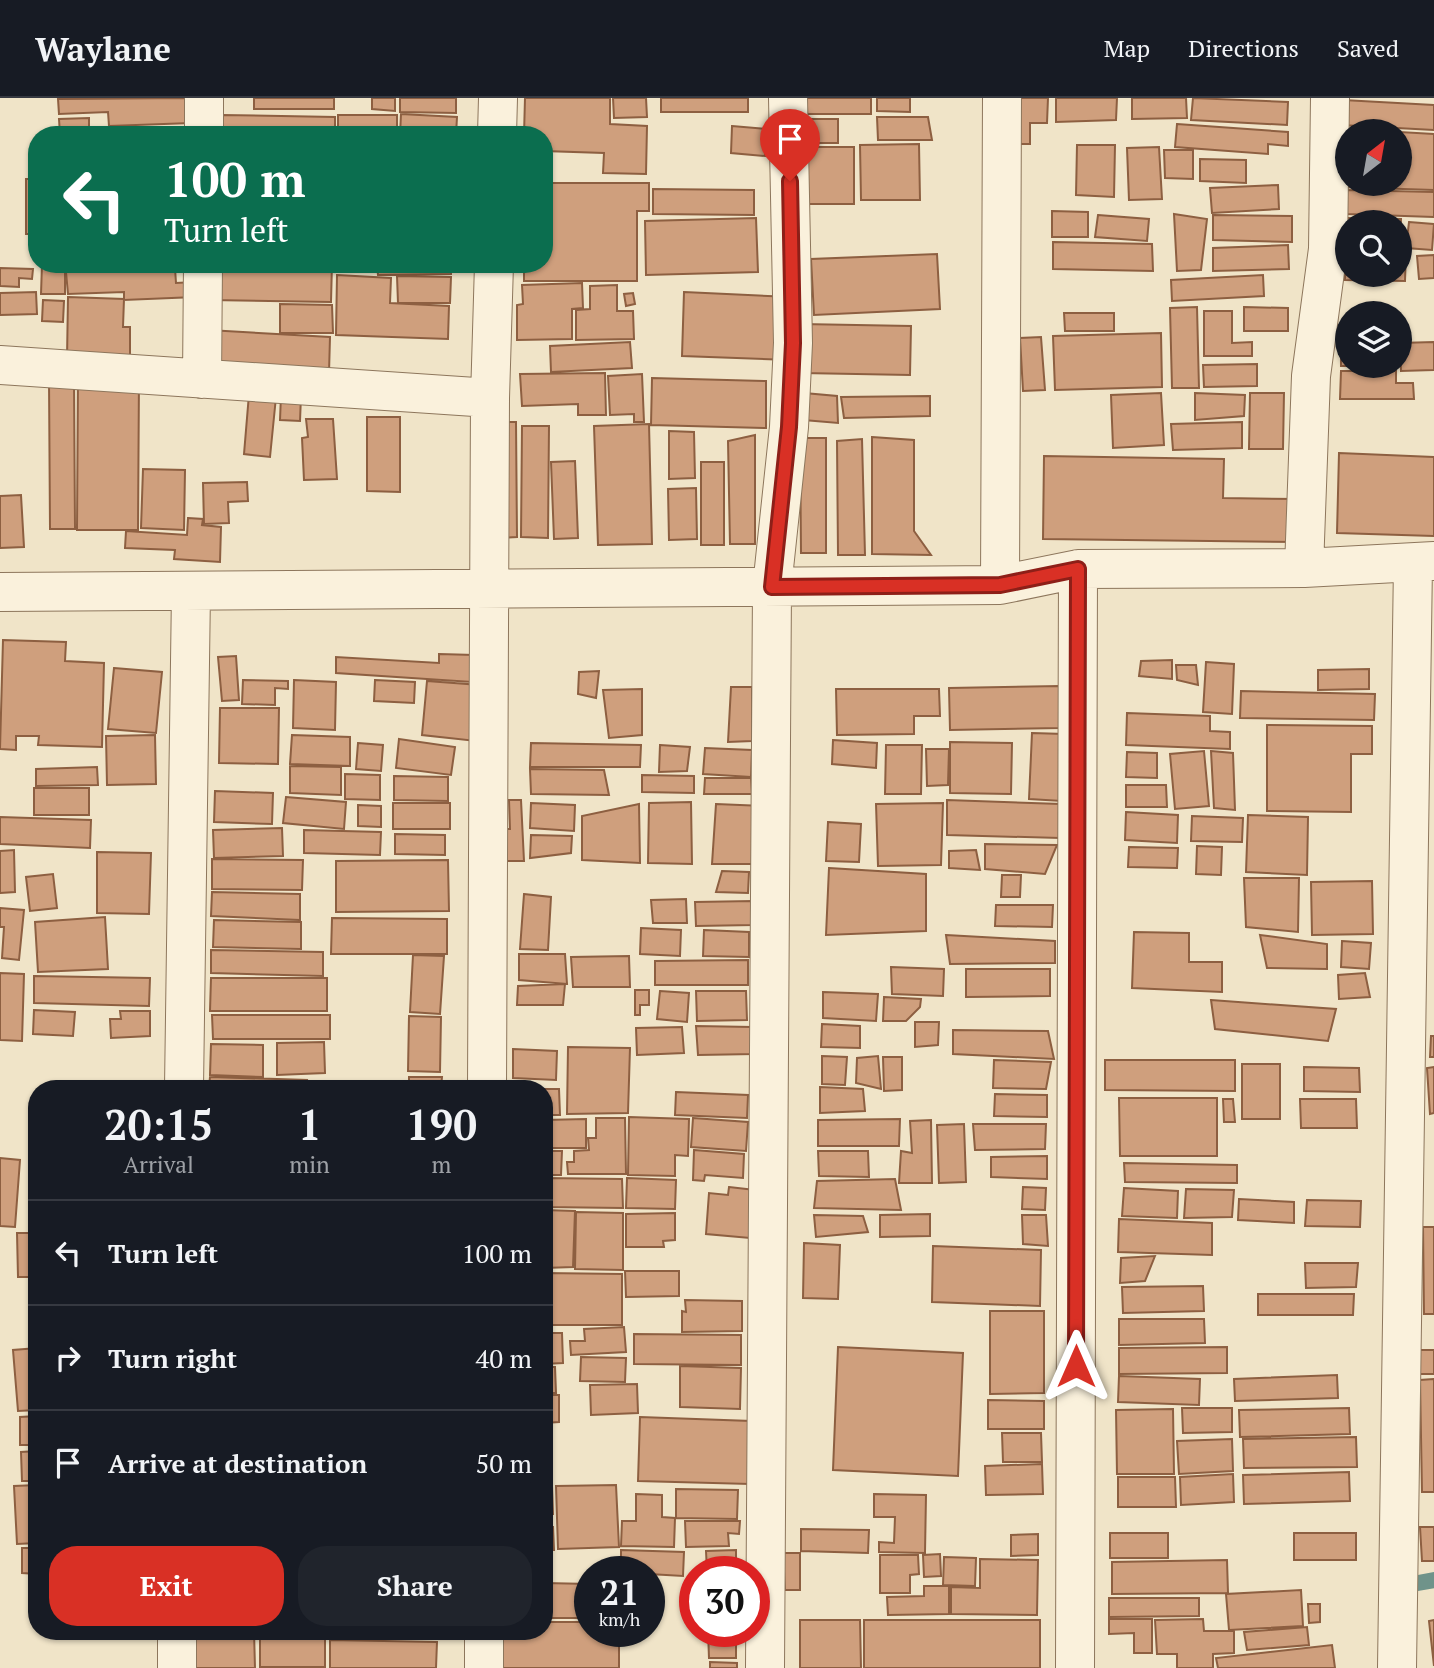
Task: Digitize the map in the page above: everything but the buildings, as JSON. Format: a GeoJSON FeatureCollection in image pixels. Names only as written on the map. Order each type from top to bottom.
{"type":"FeatureCollection","features":[{"type":"Feature","properties":{"kind":"street"},"geometry":{"type":"LineString","coordinates":[[204,126],[205,98]]}},
{"type":"Feature","properties":{"kind":"street"},"geometry":{"type":"LineString","coordinates":[[497,126],[498,98]]}},
{"type":"Feature","properties":{"kind":"street"},"geometry":{"type":"LineString","coordinates":[[765,1668],[772,587],[789,427],[793,343],[788,98]]}},
{"type":"Feature","properties":{"kind":"street"},"geometry":{"type":"LineString","coordinates":[[1000,585],[1002,98]]}},
{"type":"Feature","properties":{"kind":"street"},"geometry":{"type":"LineString","coordinates":[[1304,568],[1311,376],[1328,249],[1330,98]]}},
{"type":"Feature","properties":{"kind":"street"},"geometry":{"type":"LineString","coordinates":[[202,379],[203,273]]}},
{"type":"Feature","properties":{"kind":"street"},"geometry":{"type":"LineString","coordinates":[[486,1080],[490,398],[494,273]]}},
{"type":"Feature","properties":{"kind":"street"},"geometry":{"type":"LineString","coordinates":[[0,365],[490,398]]}},
{"type":"Feature","properties":{"kind":"street"},"geometry":{"type":"LineString","coordinates":[[0,592],[1000,585],[1078,569],[1304,568],[1424,562],[1397,1668]]}},
{"type":"Feature","properties":{"kind":"street"},"geometry":{"type":"LineString","coordinates":[[1075,1668],[1078,569]]}},
{"type":"Feature","properties":{"kind":"street"},"geometry":{"type":"LineString","coordinates":[[184,1080],[191,591]]}},
{"type":"Feature","properties":{"kind":"street"},"geometry":{"type":"LineString","coordinates":[[177,1640],[177,1668]]}},
{"type":"Feature","properties":{"kind":"street"},"geometry":{"type":"LineString","coordinates":[[484,1640],[484,1668]]}},
{"type":"Feature","properties":{"kind":"waterway"},"geometry":{"type":"LineString","coordinates":[[1418,1583],[1434,1580]]}},
{"type":"Feature","properties":{"kind":"route"},"geometry":{"type":"LineString","coordinates":[[790,181],[793,343],[789,427],[772,587],[1000,585],[1078,569],[1076,1366]]}}]}
